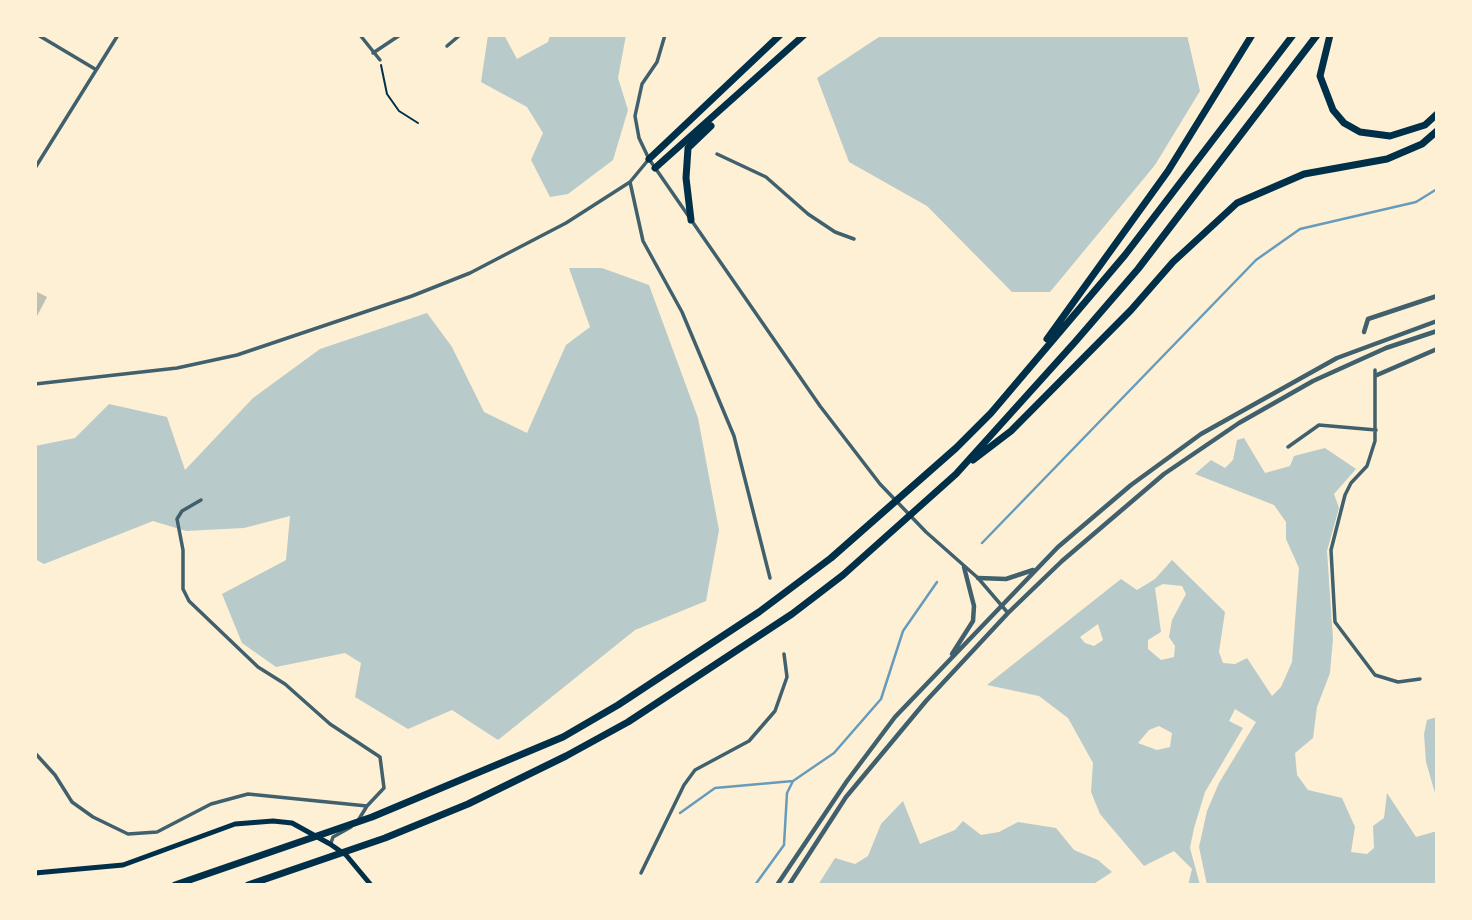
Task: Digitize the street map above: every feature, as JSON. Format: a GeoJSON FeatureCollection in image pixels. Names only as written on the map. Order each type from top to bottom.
{"type":"FeatureCollection","features":[{"type":"Feature","properties":{"kind":"highway"},"geometry":{"type":"LineString","coordinates":[[649,159],[780,35]]}},
{"type":"Feature","properties":{"kind":"highway"},"geometry":{"type":"LineString","coordinates":[[655,168],[804,35]]}},
{"type":"Feature","properties":{"kind":"highway"},"geometry":{"type":"LineString","coordinates":[[1017,382],[1168,171],[1252,35]]}},
{"type":"Feature","properties":{"kind":"highway"},"geometry":{"type":"LineString","coordinates":[[175,885],[283,850],[438,792],[563,737],[618,705],[759,612],[831,558],[956,448],[1017,382],[1125,255],[1293,35]]}},
{"type":"Feature","properties":{"kind":"highway"},"geometry":{"type":"LineString","coordinates":[[248,885],[468,803],[628,722],[792,614],[895,530],[956,474],[1138,269],[1317,35]]}},
{"type":"Feature","properties":{"kind":"highway"},"geometry":{"type":"LineString","coordinates":[[1330,35],[1321,76],[1333,110],[1344,122],[1360,132],[1390,136],[1424,125],[1437,114]]}},
{"type":"Feature","properties":{"kind":"highway"},"geometry":{"type":"LineString","coordinates":[[691,220],[686,178],[688,148],[711,125],[716,116]]}},
{"type":"Feature","properties":{"kind":"highway"},"geometry":{"type":"LineString","coordinates":[[956,474],[1011,431],[1131,310],[1173,262],[1237,203],[1304,174],[1387,159],[1422,144],[1437,131]]}},
{"type":"Feature","properties":{"kind":"main road"},"geometry":{"type":"LineString","coordinates":[[35,873],[123,865],[235,824],[253,821],[292,823],[346,855],[371,885]]}},
{"type":"Feature","properties":{"kind":"street"},"geometry":{"type":"LineString","coordinates":[[38,35],[95,69]]}},
{"type":"Feature","properties":{"kind":"street"},"geometry":{"type":"LineString","coordinates":[[35,168],[118,35]]}},
{"type":"Feature","properties":{"kind":"street"},"geometry":{"type":"LineString","coordinates":[[360,35],[380,61]]}},
{"type":"Feature","properties":{"kind":"street"},"geometry":{"type":"LineString","coordinates":[[373,53],[400,35]]}},
{"type":"Feature","properties":{"kind":"street"},"geometry":{"type":"LineString","coordinates":[[447,46],[460,35]]}},
{"type":"Feature","properties":{"kind":"street"},"geometry":{"type":"LineString","coordinates":[[665,35],[657,62],[642,84],[635,116],[639,138],[649,159],[820,406],[880,484],[978,578],[1009,613]]}},
{"type":"Feature","properties":{"kind":"street"},"geometry":{"type":"LineString","coordinates":[[717,154],[766,177],[808,214],[835,232],[854,239]]}},
{"type":"Feature","properties":{"kind":"street"},"geometry":{"type":"LineString","coordinates":[[35,384],[177,368],[237,355],[412,296],[519,250],[630,182],[649,159]]}},
{"type":"Feature","properties":{"kind":"street"},"geometry":{"type":"LineString","coordinates":[[630,182],[643,241],[682,312],[734,436],[770,578]]}},
{"type":"Feature","properties":{"kind":"street"},"geometry":{"type":"LineString","coordinates":[[1364,332],[1368,319],[1437,296]]}},
{"type":"Feature","properties":{"kind":"street"},"geometry":{"type":"LineString","coordinates":[[777,885],[847,781],[895,717],[1037,568],[1131,485],[1201,434],[1337,358],[1437,321]]}},
{"type":"Feature","properties":{"kind":"street"},"geometry":{"type":"LineString","coordinates":[[789,885],[846,797],[926,701],[1062,561],[1164,474],[1239,423],[1325,376],[1386,348],[1437,331]]}},
{"type":"Feature","properties":{"kind":"street"},"geometry":{"type":"LineString","coordinates":[[1420,679],[1398,682],[1375,675],[1335,622],[1331,550],[1345,495],[1351,483],[1367,466],[1376,430],[1376,372],[1437,349]]}},
{"type":"Feature","properties":{"kind":"street"},"geometry":{"type":"LineString","coordinates":[[1288,447],[1319,425],[1376,430]]}},
{"type":"Feature","properties":{"kind":"street"},"geometry":{"type":"LineString","coordinates":[[201,500],[182,511],[177,519],[183,550],[183,589],[189,601],[258,667],[285,684],[330,724],[380,757],[384,789],[367,806],[355,825],[334,837],[330,844]]}},
{"type":"Feature","properties":{"kind":"street"},"geometry":{"type":"LineString","coordinates":[[946,663],[973,621],[974,606],[964,567]]}},
{"type":"Feature","properties":{"kind":"street"},"geometry":{"type":"LineString","coordinates":[[978,578],[1006,579],[1037,568]]}},
{"type":"Feature","properties":{"kind":"street"},"geometry":{"type":"LineString","coordinates":[[641,873],[684,785],[695,770],[749,741],[775,711],[787,677],[784,654]]}},
{"type":"Feature","properties":{"kind":"street"},"geometry":{"type":"LineString","coordinates":[[35,754],[55,775],[72,802],[93,817],[128,834],[158,832],[211,804],[248,794],[367,806]]}},
{"type":"Feature","properties":{"kind":"path"},"geometry":{"type":"LineString","coordinates":[[380,61],[387,94],[400,111],[418,123]]}},
{"type":"Feature","properties":{"kind":"shaded area"},"geometry":{"type":"Polygon","coordinates":[[[488,35],[504,35],[517,59],[548,42],[550,35],[626,35],[618,78],[628,110],[613,160],[568,194],[550,197],[531,160],[543,133],[527,107],[481,82],[488,35]]]}},
{"type":"Feature","properties":{"kind":"shaded area"},"geometry":{"type":"Polygon","coordinates":[[[882,35],[1187,35],[1200,91],[1155,165],[1050,292],[1012,292],[927,206],[849,162],[817,78],[882,35]]]}},
{"type":"Feature","properties":{"kind":"shaded area"},"geometry":{"type":"Polygon","coordinates":[[[569,268],[602,268],[649,285],[698,418],[719,530],[706,601],[635,630],[498,740],[452,710],[408,729],[355,697],[361,663],[345,653],[276,667],[242,643],[222,594],[286,560],[290,516],[244,528],[186,531],[153,521],[44,564],[35,559],[35,446],[75,438],[109,404],[167,417],[185,470],[253,398],[320,349],[427,313],[452,347],[484,412],[527,433],[566,345],[590,327],[569,268]]]}},
{"type":"Feature","properties":{"kind":"shaded area"},"geometry":{"type":"Polygon","coordinates":[[[1244,438],[1265,473],[1290,466],[1294,456],[1325,448],[1356,469],[1334,494],[1339,508],[1327,551],[1333,639],[1330,673],[1317,707],[1313,738],[1295,753],[1297,775],[1308,790],[1342,798],[1355,827],[1351,852],[1367,854],[1374,848],[1373,826],[1384,818],[1387,793],[1416,837],[1437,831],[1437,885],[1207,885],[1199,847],[1207,811],[1219,783],[1256,722],[1235,709],[1229,721],[1243,728],[1205,792],[1190,848],[1200,885],[1188,885],[1192,869],[1174,851],[1144,866],[1100,814],[1091,792],[1093,763],[1068,718],[1039,696],[987,685],[1121,579],[1137,590],[1155,579],[1172,560],[1225,612],[1219,652],[1223,663],[1235,664],[1247,658],[1272,696],[1281,687],[1292,662],[1299,568],[1286,539],[1286,522],[1274,505],[1195,474],[1211,460],[1225,468],[1233,460],[1237,440],[1244,438]],[[1163,584],[1155,588],[1161,632],[1148,640],[1148,649],[1161,660],[1174,657],[1175,646],[1169,637],[1172,620],[1186,594],[1182,586],[1163,584]],[[1098,624],[1080,637],[1085,643],[1094,646],[1103,640],[1098,624]],[[1159,726],[1149,730],[1138,743],[1157,750],[1170,747],[1172,733],[1159,726]]]}},
{"type":"Feature","properties":{"kind":"shaded area"},"geometry":{"type":"Polygon","coordinates":[[[1437,717],[1437,800],[1426,762],[1424,734],[1427,720],[1437,717]]]}},
{"type":"Feature","properties":{"kind":"shaded area"},"geometry":{"type":"Polygon","coordinates":[[[903,801],[920,844],[955,830],[963,821],[981,835],[999,832],[1018,822],[1056,828],[1074,850],[1098,860],[1112,872],[1092,885],[818,885],[835,858],[855,864],[868,856],[881,824],[903,801]]]}},
{"type":"Feature","properties":{"kind":"building"},"geometry":{"type":"Polygon","coordinates":[[[35,291],[47,297],[35,320],[35,291]]]}},
{"type":"Feature","properties":{"kind":"waterway"},"geometry":{"type":"LineString","coordinates":[[982,543],[1256,260],[1300,229],[1416,202],[1437,189]]}},
{"type":"Feature","properties":{"kind":"waterway"},"geometry":{"type":"LineString","coordinates":[[755,885],[784,845],[787,793],[793,781],[834,753],[881,699],[903,631],[937,582]]}},
{"type":"Feature","properties":{"kind":"waterway"},"geometry":{"type":"LineString","coordinates":[[680,813],[715,788],[793,781]]}}]}
